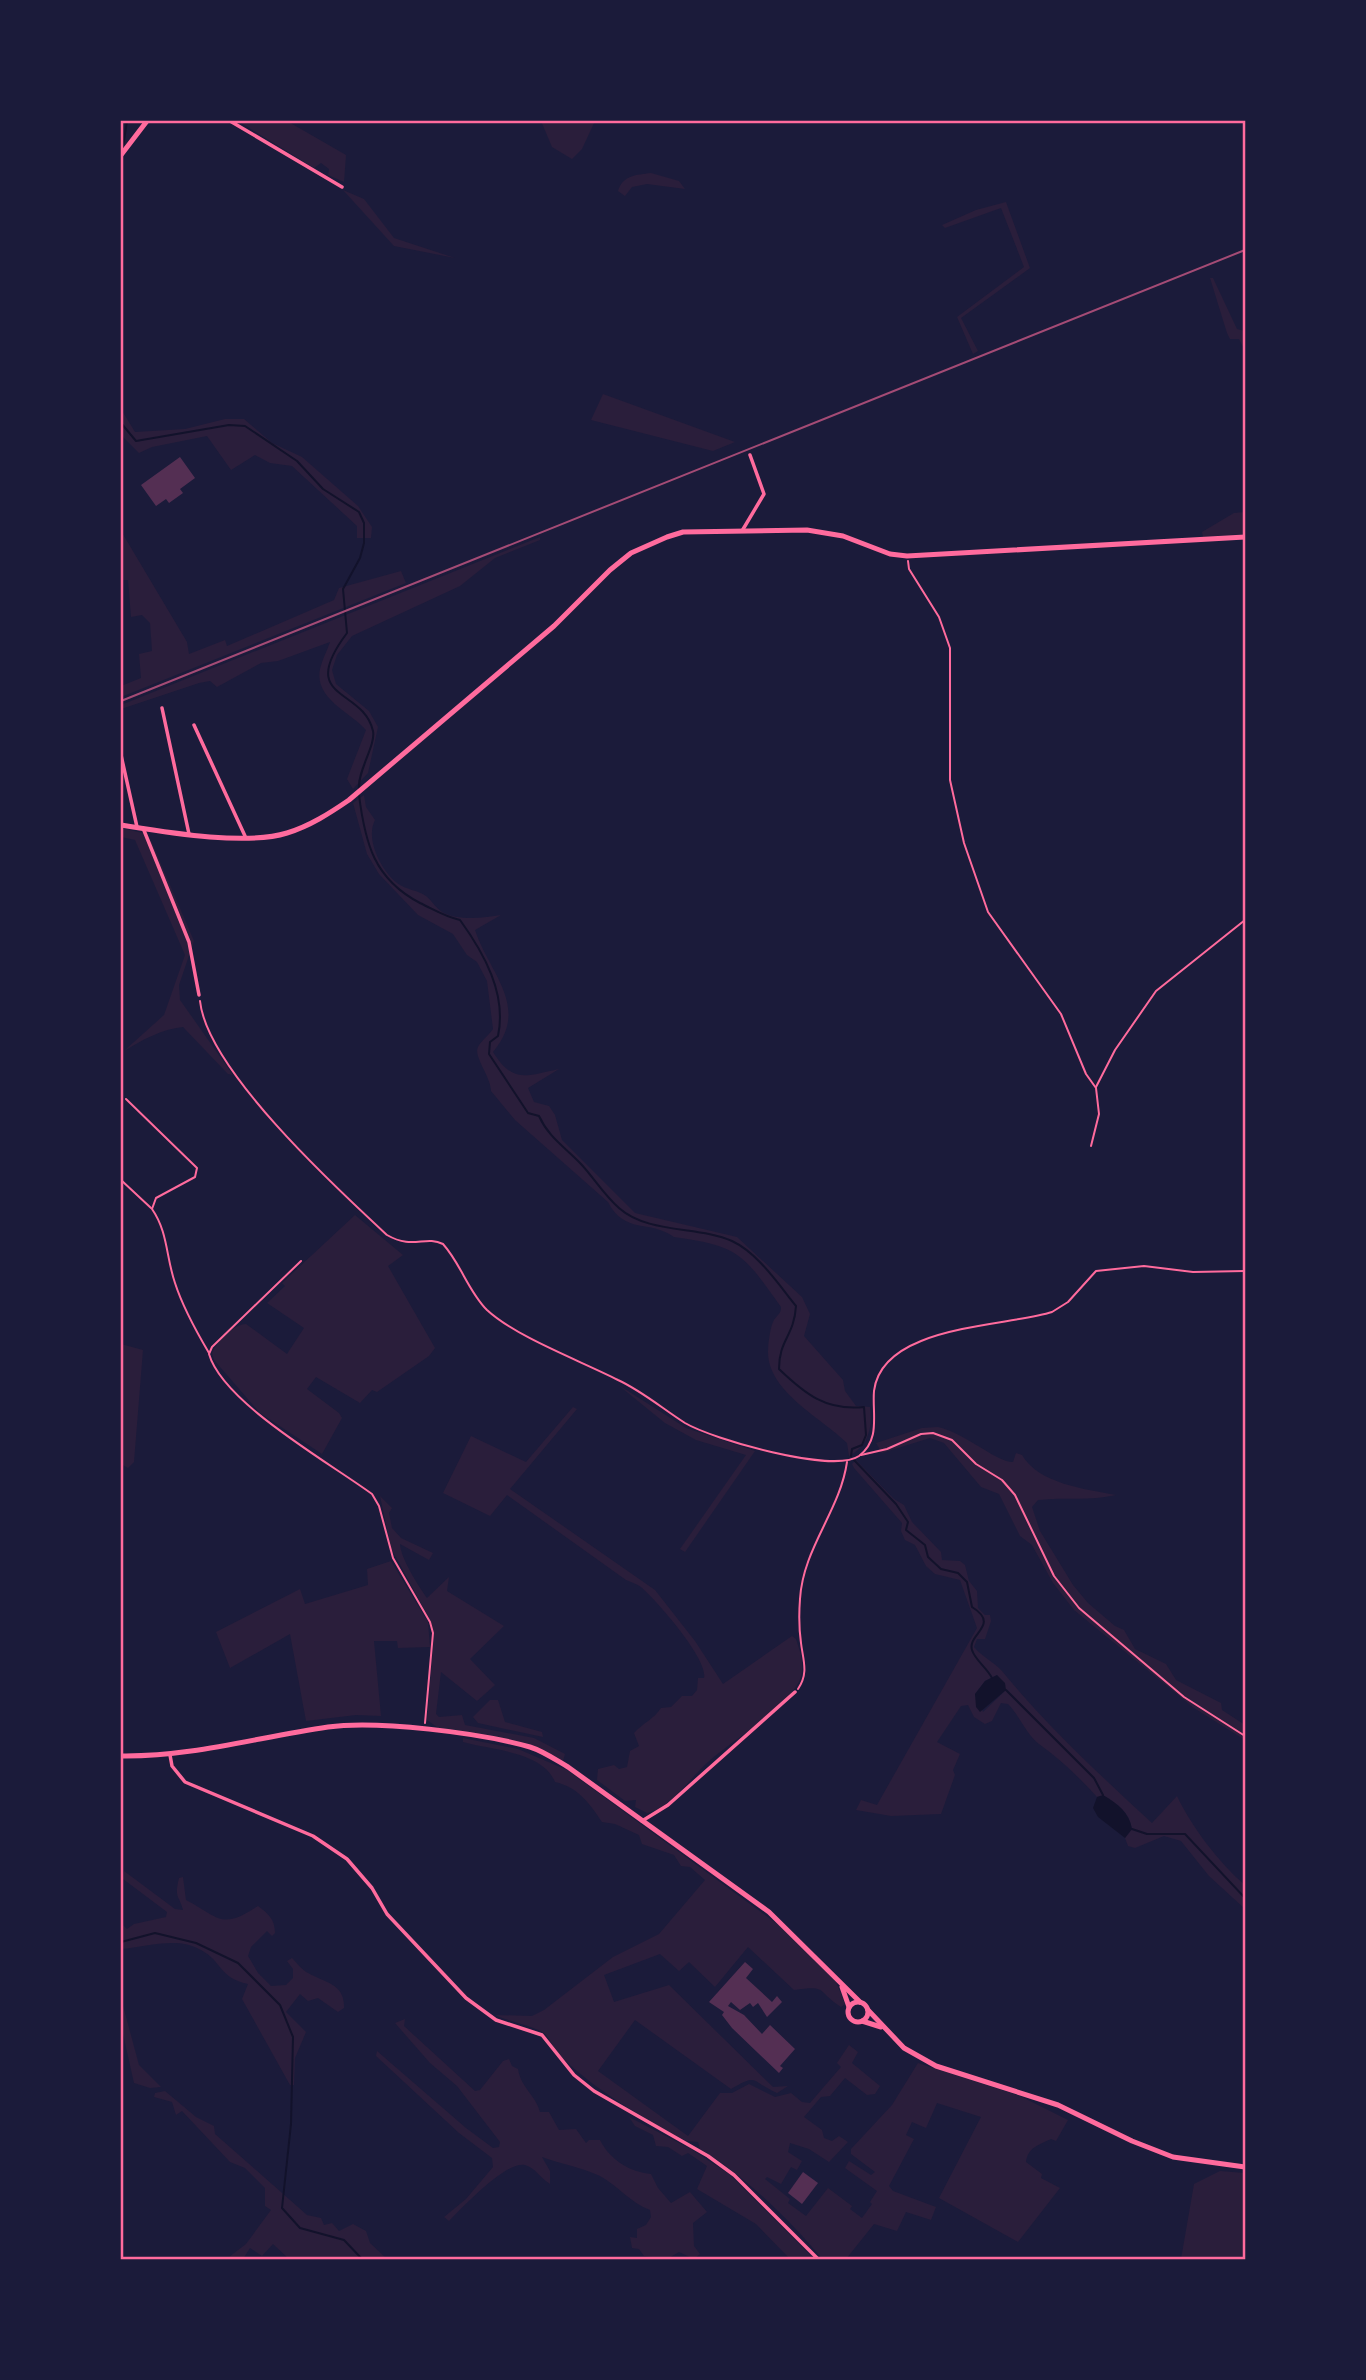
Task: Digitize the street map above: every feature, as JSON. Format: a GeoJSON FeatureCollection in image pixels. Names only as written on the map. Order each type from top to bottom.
{"type":"FeatureCollection","features":[{"type":"Feature","properties":{"kind":"main road"},"geometry":{"type":"LineString","coordinates":[[121,155],[147,121]]}},
{"type":"Feature","properties":{"kind":"main road"},"geometry":{"type":"LineString","coordinates":[[121,824],[189,834],[245,836],[287,833],[320,819],[355,794],[531,646],[631,553],[683,532],[823,531],[907,556],[1245,537]]}},
{"type":"Feature","properties":{"kind":"main road"},"geometry":{"type":"LineString","coordinates":[[121,1756],[170,1755],[329,1727],[359,1725],[490,1739],[533,1748],[568,1767],[769,1912],[915,2057],[1058,2105],[1152,2150],[1191,2161],[1245,2167]]}},
{"type":"Feature","properties":{"kind":"main road"},"geometry":{"type":"LineString","coordinates":[[839,1981],[851,2018],[887,2030]]}},
{"type":"Feature","properties":{"kind":"main road"},"geometry":{"type":"LineString","coordinates":[[849,2007],[860,2002]]}},
{"type":"Feature","properties":{"kind":"main road"},"geometry":{"type":"LineString","coordinates":[[862,2021],[868,2010]]}},
{"type":"Feature","properties":{"kind":"street"},"geometry":{"type":"LineString","coordinates":[[230,121],[342,187]]}},
{"type":"Feature","properties":{"kind":"street"},"geometry":{"type":"LineString","coordinates":[[742,531],[764,494],[750,455]]}},
{"type":"Feature","properties":{"kind":"street"},"geometry":{"type":"LineString","coordinates":[[162,708],[189,834]]}},
{"type":"Feature","properties":{"kind":"street"},"geometry":{"type":"LineString","coordinates":[[194,725],[245,836]]}},
{"type":"Feature","properties":{"kind":"street"},"geometry":{"type":"LineString","coordinates":[[121,755],[140,828],[189,942],[199,995]]}},
{"type":"Feature","properties":{"kind":"street"},"geometry":{"type":"LineString","coordinates":[[642,1821],[668,1805],[795,1692]]}},
{"type":"Feature","properties":{"kind":"street"},"geometry":{"type":"LineString","coordinates":[[170,1755],[172,1766],[185,1782],[313,1836],[347,1859],[372,1888],[387,1914],[466,1998],[496,2020],[542,2035],[574,2075],[594,2091],[708,2156],[734,2175],[818,2259]]}},
{"type":"Feature","properties":{"kind":"path"},"geometry":{"type":"LineString","coordinates":[[907,556],[909,569],[939,617],[950,648],[950,780],[964,843],[988,912],[1061,1014],[1086,1074],[1096,1088],[1099,1114],[1091,1146]]}},
{"type":"Feature","properties":{"kind":"path"},"geometry":{"type":"LineString","coordinates":[[1096,1088],[1115,1050],[1156,991],[1245,920]]}},
{"type":"Feature","properties":{"kind":"path"},"geometry":{"type":"LineString","coordinates":[[199,995],[205,1029],[219,1053],[273,1121],[387,1235],[406,1244],[437,1241],[443,1244],[480,1301],[508,1325],[621,1381],[685,1423],[722,1439],[790,1456],[848,1461],[860,1455],[887,1449],[921,1434],[933,1433],[952,1440],[976,1464],[1002,1480],[1015,1494],[1054,1576],[1079,1608],[1184,1697],[1245,1736]]}},
{"type":"Feature","properties":{"kind":"path"},"geometry":{"type":"LineString","coordinates":[[126,1099],[198,1170],[195,1177],[156,1198],[152,1209]]}},
{"type":"Feature","properties":{"kind":"path"},"geometry":{"type":"LineString","coordinates":[[121,1180],[152,1209],[164,1231],[174,1280],[184,1306],[226,1380],[256,1413],[372,1494],[379,1506],[393,1558],[430,1622],[433,1633],[425,1731]]}},
{"type":"Feature","properties":{"kind":"path"},"geometry":{"type":"LineString","coordinates":[[209,1354],[212,1347],[261,1297],[301,1261]]}},
{"type":"Feature","properties":{"kind":"path"},"geometry":{"type":"LineString","coordinates":[[860,1455],[874,1429],[874,1388],[880,1372],[890,1359],[910,1345],[1052,1312],[1068,1302],[1096,1271],[1109,1268],[1143,1266],[1194,1272],[1245,1271]]}},
{"type":"Feature","properties":{"kind":"path"},"geometry":{"type":"LineString","coordinates":[[795,1692],[805,1674],[800,1599],[805,1570],[812,1548],[843,1489],[848,1461]]}},
{"type":"Feature","properties":{"kind":"shaded area"},"geometry":{"type":"Polygon","coordinates":[[[238,121],[287,121],[346,155],[344,182],[328,175],[329,169],[321,163],[314,168],[238,121]]]}},
{"type":"Feature","properties":{"kind":"shaded area"},"geometry":{"type":"Polygon","coordinates":[[[541,121],[595,121],[582,149],[572,159],[552,147],[541,121]]]}},
{"type":"Feature","properties":{"kind":"shaded area"},"geometry":{"type":"Polygon","coordinates":[[[651,173],[679,181],[685,189],[647,184],[632,187],[625,196],[618,191],[627,179],[651,173]]]}},
{"type":"Feature","properties":{"kind":"shaded area"},"geometry":{"type":"Polygon","coordinates":[[[343,190],[364,199],[394,238],[455,258],[394,246],[343,190]]]}},
{"type":"Feature","properties":{"kind":"shaded area"},"geometry":{"type":"Polygon","coordinates":[[[1006,202],[1030,268],[961,318],[978,351],[973,354],[957,317],[1024,267],[1001,208],[945,228],[942,225],[976,210],[1006,202]]]}},
{"type":"Feature","properties":{"kind":"shaded area"},"geometry":{"type":"Polygon","coordinates":[[[1210,278],[1213,278],[1237,329],[1245,331],[1245,351],[1239,339],[1230,339],[1227,333],[1210,278]]]}},
{"type":"Feature","properties":{"kind":"shaded area"},"geometry":{"type":"Polygon","coordinates":[[[603,394],[735,442],[713,451],[591,420],[603,394]]]}},
{"type":"Feature","properties":{"kind":"shaded area"},"geometry":{"type":"Polygon","coordinates":[[[121,409],[135,432],[185,429],[225,419],[244,419],[272,443],[302,457],[358,506],[372,527],[371,538],[357,538],[357,526],[292,466],[270,463],[255,455],[231,470],[207,436],[152,447],[139,453],[121,435],[121,409]]]}},
{"type":"Feature","properties":{"kind":"shaded area"},"geometry":{"type":"Polygon","coordinates":[[[1245,512],[1245,534],[1203,537],[1202,532],[1234,513],[1245,512]]]}},
{"type":"Feature","properties":{"kind":"shaded area"},"geometry":{"type":"Polygon","coordinates":[[[121,531],[187,642],[189,654],[225,640],[227,646],[334,600],[339,588],[401,571],[406,583],[121,697],[121,686],[141,678],[139,654],[152,651],[150,623],[142,615],[131,617],[128,580],[121,580],[121,531]]]}},
{"type":"Feature","properties":{"kind":"shaded area"},"geometry":{"type":"Polygon","coordinates":[[[540,537],[540,540],[495,558],[460,586],[352,636],[337,655],[332,670],[336,684],[369,711],[378,727],[368,773],[353,789],[347,779],[366,730],[335,704],[323,689],[320,669],[330,642],[278,661],[261,663],[217,687],[210,681],[199,683],[121,709],[121,705],[540,537]]]}},
{"type":"Feature","properties":{"kind":"shaded area"},"geometry":{"type":"Polygon","coordinates":[[[364,795],[366,807],[375,820],[372,836],[376,854],[397,883],[423,894],[448,915],[471,918],[501,915],[475,930],[504,990],[508,1005],[504,1036],[493,1052],[500,1062],[507,1069],[521,1075],[559,1069],[528,1088],[534,1102],[549,1106],[555,1115],[562,1140],[635,1213],[737,1237],[802,1297],[810,1314],[804,1336],[843,1380],[845,1391],[856,1406],[870,1407],[868,1436],[855,1452],[849,1456],[847,1443],[798,1403],[777,1380],[770,1366],[768,1349],[771,1327],[781,1307],[748,1264],[727,1249],[713,1244],[674,1237],[622,1219],[608,1202],[515,1120],[491,1091],[477,1051],[493,1029],[487,981],[477,962],[467,955],[453,934],[418,915],[379,874],[367,854],[353,803],[364,795]]]}},
{"type":"Feature","properties":{"kind":"shaded area"},"geometry":{"type":"Polygon","coordinates":[[[121,828],[147,834],[152,843],[194,941],[179,985],[180,1000],[233,1075],[228,1074],[183,1027],[145,1039],[124,1051],[164,1015],[185,955],[135,840],[121,837],[121,828]]]}},
{"type":"Feature","properties":{"kind":"shaded area"},"geometry":{"type":"Polygon","coordinates":[[[355,1215],[403,1255],[388,1266],[435,1348],[429,1356],[377,1392],[372,1390],[360,1403],[316,1377],[307,1389],[342,1418],[322,1454],[260,1413],[214,1360],[212,1353],[226,1334],[246,1324],[287,1354],[304,1328],[267,1303],[285,1286],[282,1283],[355,1215]]]}},
{"type":"Feature","properties":{"kind":"shaded area"},"geometry":{"type":"Polygon","coordinates":[[[121,1344],[143,1350],[134,1462],[128,1468],[121,1464],[121,1344]]]}},
{"type":"Feature","properties":{"kind":"shaded area"},"geometry":{"type":"Polygon","coordinates":[[[617,1384],[686,1428],[755,1451],[685,1552],[680,1549],[746,1455],[696,1440],[665,1423],[617,1384]]]}},
{"type":"Feature","properties":{"kind":"shaded area"},"geometry":{"type":"Polygon","coordinates":[[[573,1407],[577,1409],[510,1489],[655,1590],[695,1641],[723,1684],[792,1636],[796,1639],[801,1656],[802,1674],[789,1696],[756,1726],[708,1762],[672,1799],[647,1813],[635,1807],[636,1800],[625,1801],[597,1780],[598,1769],[614,1765],[619,1769],[627,1767],[630,1751],[639,1746],[634,1733],[661,1708],[671,1707],[682,1696],[692,1696],[697,1690],[698,1678],[704,1678],[699,1658],[669,1617],[641,1587],[626,1580],[507,1495],[490,1516],[443,1493],[471,1436],[526,1462],[573,1407]]]}},
{"type":"Feature","properties":{"kind":"shaded area"},"geometry":{"type":"Polygon","coordinates":[[[938,1427],[1006,1461],[1013,1462],[1016,1453],[1022,1455],[1039,1473],[1064,1484],[1116,1495],[1038,1500],[1032,1507],[1040,1531],[1073,1585],[1088,1603],[1115,1626],[1124,1630],[1135,1649],[1166,1664],[1176,1680],[1221,1703],[1222,1710],[1245,1725],[1245,1740],[1194,1708],[1074,1610],[1053,1583],[1032,1545],[1020,1536],[999,1494],[981,1487],[944,1443],[930,1438],[882,1453],[876,1443],[922,1428],[938,1427]]]}},
{"type":"Feature","properties":{"kind":"shaded area"},"geometry":{"type":"Polygon","coordinates":[[[856,1460],[894,1499],[904,1505],[912,1522],[941,1552],[942,1560],[960,1561],[965,1565],[969,1581],[977,1591],[978,1608],[985,1615],[990,1615],[991,1621],[985,1639],[977,1639],[974,1647],[980,1654],[999,1668],[1056,1731],[1152,1823],[1177,1796],[1207,1844],[1245,1885],[1245,1909],[1209,1876],[1181,1841],[1164,1836],[1135,1848],[1128,1846],[1125,1838],[1132,1829],[1125,1813],[1103,1796],[1097,1797],[1035,1740],[1008,1704],[1001,1703],[992,1721],[985,1724],[974,1717],[968,1705],[961,1706],[937,1742],[960,1754],[941,1814],[891,1816],[856,1810],[861,1800],[877,1805],[977,1628],[960,1580],[935,1574],[926,1566],[915,1545],[905,1540],[901,1531],[902,1523],[852,1464],[856,1460]],[[997,1675],[985,1681],[975,1694],[983,1712],[1006,1690],[997,1675]]]}},
{"type":"Feature","properties":{"kind":"shaded area"},"geometry":{"type":"Polygon","coordinates":[[[380,1496],[392,1508],[389,1513],[392,1528],[401,1538],[433,1553],[429,1560],[400,1544],[406,1564],[427,1598],[449,1577],[447,1591],[504,1626],[470,1659],[495,1685],[477,1701],[441,1672],[436,1714],[439,1717],[462,1715],[465,1725],[534,1738],[565,1754],[563,1761],[530,1744],[441,1730],[427,1720],[434,1634],[431,1622],[391,1548],[380,1496]]]}},
{"type":"Feature","properties":{"kind":"shaded area"},"geometry":{"type":"Polygon","coordinates":[[[391,1561],[428,1622],[430,1647],[398,1648],[397,1641],[374,1641],[381,1716],[356,1715],[306,1721],[290,1634],[230,1668],[216,1632],[300,1589],[305,1604],[368,1585],[367,1569],[391,1561]]]}},
{"type":"Feature","properties":{"kind":"shaded area"},"geometry":{"type":"Polygon","coordinates":[[[997,1675],[1005,1683],[1006,1690],[980,1712],[976,1707],[975,1694],[985,1681],[997,1675]]]}},
{"type":"Feature","properties":{"kind":"shaded area"},"geometry":{"type":"Polygon","coordinates":[[[490,1700],[498,1700],[505,1722],[542,1732],[543,1737],[478,1723],[473,1717],[490,1700]]]}},
{"type":"Feature","properties":{"kind":"shaded area"},"geometry":{"type":"Polygon","coordinates":[[[463,1738],[518,1749],[567,1770],[780,1926],[836,1982],[845,2004],[841,2007],[818,1989],[794,1990],[748,1947],[715,1987],[689,1962],[679,1971],[660,1954],[604,1975],[614,2002],[669,1985],[773,2087],[788,2086],[777,2093],[751,2080],[731,2089],[635,2020],[598,2071],[688,2136],[720,2093],[732,2093],[749,2084],[775,2097],[791,2093],[802,2102],[810,2103],[841,2067],[837,2063],[849,2045],[858,2052],[852,2063],[880,2086],[875,2094],[867,2095],[845,2078],[830,2096],[821,2097],[804,2117],[822,2130],[824,2138],[832,2141],[839,2136],[848,2142],[829,2162],[809,2149],[790,2143],[788,2152],[802,2161],[797,2170],[791,2167],[781,2184],[767,2177],[765,2179],[790,2199],[788,2203],[806,2216],[828,2188],[852,2206],[850,2209],[862,2218],[877,2191],[845,2168],[849,2161],[871,2175],[875,2172],[851,2154],[851,2149],[892,2105],[918,2063],[1020,2096],[1068,2120],[1056,2141],[1051,2139],[1038,2145],[1027,2157],[1026,2162],[1042,2174],[1041,2178],[1060,2188],[1018,2242],[939,2198],[981,2117],[937,2103],[926,2128],[912,2122],[906,2135],[914,2139],[889,2186],[893,2191],[936,2207],[931,2220],[906,2212],[897,2231],[874,2224],[846,2259],[822,2259],[765,2199],[731,2170],[700,2149],[698,2142],[686,2141],[604,2092],[560,2056],[541,2031],[495,2015],[532,2016],[544,2010],[613,1957],[659,1934],[705,1880],[690,1867],[681,1866],[674,1855],[642,1844],[639,1835],[615,1824],[602,1822],[583,1797],[555,1782],[549,1772],[539,1764],[515,1753],[463,1742],[463,1738]]]}},
{"type":"Feature","properties":{"kind":"shaded area"},"geometry":{"type":"Polygon","coordinates":[[[1103,1795],[1118,1805],[1128,1818],[1132,1829],[1125,1838],[1098,1817],[1093,1808],[1097,1797],[1103,1795]]]}},
{"type":"Feature","properties":{"kind":"shaded area"},"geometry":{"type":"Polygon","coordinates":[[[124,1871],[175,1909],[183,1910],[177,1890],[179,1878],[183,1877],[186,1900],[221,1919],[236,1918],[258,1906],[271,1918],[275,1933],[272,1936],[267,1931],[251,1947],[248,1956],[258,1973],[271,1986],[286,1985],[293,1978],[293,1969],[287,1961],[292,1958],[306,1972],[338,1989],[344,2008],[338,2012],[318,1998],[308,2001],[300,1994],[286,2012],[306,2032],[295,2058],[294,2085],[290,2085],[242,1999],[248,1984],[231,1978],[208,1954],[192,1946],[172,1943],[121,1949],[121,1923],[127,1929],[134,1924],[166,1917],[167,1912],[123,1879],[124,1871]]]}},
{"type":"Feature","properties":{"kind":"shaded area"},"geometry":{"type":"Polygon","coordinates":[[[121,1998],[139,2065],[161,2087],[150,2088],[134,2083],[121,2025],[121,1998]]]}},
{"type":"Feature","properties":{"kind":"shaded area"},"geometry":{"type":"Polygon","coordinates":[[[405,2019],[404,2026],[475,2091],[480,2090],[503,2061],[509,2059],[512,2066],[518,2069],[540,2112],[549,2112],[559,2130],[576,2129],[586,2143],[589,2140],[600,2140],[621,2164],[651,2174],[658,2188],[671,2203],[690,2192],[707,2212],[693,2223],[694,2246],[700,2254],[694,2259],[679,2252],[667,2259],[644,2256],[639,2249],[632,2248],[630,2237],[637,2238],[637,2229],[646,2225],[651,2217],[650,2210],[600,2176],[542,2157],[550,2171],[550,2184],[529,2166],[517,2165],[485,2186],[449,2221],[444,2217],[466,2199],[493,2167],[492,2158],[459,2133],[376,2056],[377,2051],[493,2148],[499,2147],[500,2142],[457,2086],[430,2063],[395,2023],[405,2019]]]}},
{"type":"Feature","properties":{"kind":"shaded area"},"geometry":{"type":"Polygon","coordinates":[[[165,2091],[196,2117],[214,2126],[215,2134],[307,2215],[321,2218],[324,2225],[332,2223],[339,2231],[353,2224],[366,2231],[370,2243],[387,2259],[289,2259],[273,2244],[262,2256],[250,2248],[243,2259],[229,2257],[246,2244],[271,2210],[265,2206],[265,2188],[245,2168],[230,2162],[182,2111],[176,2115],[172,2102],[154,2097],[155,2093],[165,2091]]]}},
{"type":"Feature","properties":{"kind":"shaded area"},"geometry":{"type":"Polygon","coordinates":[[[629,2117],[691,2149],[729,2174],[813,2258],[790,2259],[756,2224],[697,2189],[707,2166],[688,2153],[682,2156],[668,2147],[656,2146],[653,2135],[635,2126],[629,2117]]]}},
{"type":"Feature","properties":{"kind":"shaded area"},"geometry":{"type":"Polygon","coordinates":[[[1220,2171],[1245,2173],[1245,2259],[1181,2259],[1194,2184],[1220,2171]]]}},
{"type":"Feature","properties":{"kind":"building"},"geometry":{"type":"Polygon","coordinates":[[[180,457],[195,478],[180,489],[183,493],[169,503],[166,499],[156,506],[141,485],[180,457]]]}},
{"type":"Feature","properties":{"kind":"building"},"geometry":{"type":"Polygon","coordinates":[[[745,1962],[753,1969],[746,1978],[772,2002],[777,1996],[782,2002],[767,2017],[758,2003],[753,2007],[750,2003],[740,2010],[731,2002],[728,2006],[744,2015],[762,2034],[770,2025],[795,2049],[780,2066],[783,2068],[779,2073],[732,2028],[722,2015],[724,2012],[709,2002],[745,1962]]]}},
{"type":"Feature","properties":{"kind":"building"},"geometry":{"type":"Polygon","coordinates":[[[803,2172],[818,2183],[802,2204],[788,2193],[803,2172]]]}},
{"type":"Feature","properties":{"kind":"waterway"},"geometry":{"type":"LineString","coordinates":[[123,147],[127,121]]}},
{"type":"Feature","properties":{"kind":"waterway"},"geometry":{"type":"LineString","coordinates":[[121,165],[122,156]]}},
{"type":"Feature","properties":{"kind":"waterway"},"geometry":{"type":"LineString","coordinates":[[121,423],[136,441],[229,425],[245,426],[297,461],[323,489],[359,512],[364,523],[364,543],[360,558],[343,589],[347,633],[333,655],[328,671],[330,682],[367,717],[373,731],[359,789]]}},
{"type":"Feature","properties":{"kind":"waterway"},"geometry":{"type":"LineString","coordinates":[[359,795],[369,844],[382,871],[404,893],[439,913],[460,920],[485,960],[496,990],[500,1020],[498,1036],[490,1042],[489,1054],[528,1113],[539,1116],[552,1136],[581,1164],[614,1203],[631,1216],[659,1226],[719,1236],[742,1246],[759,1261],[796,1306],[795,1316],[781,1351],[779,1369],[817,1399],[838,1406],[864,1407],[866,1435],[862,1445],[852,1449],[851,1456]]}},
{"type":"Feature","properties":{"kind":"waterway"},"geometry":{"type":"LineString","coordinates":[[854,1460],[896,1504],[908,1522],[906,1530],[925,1545],[928,1557],[941,1569],[958,1573],[967,1582],[972,1607],[984,1619],[972,1644],[972,1650],[992,1678]]}},
{"type":"Feature","properties":{"kind":"waterway"},"geometry":{"type":"LineString","coordinates":[[1006,1690],[1094,1778],[1103,1795]]}},
{"type":"Feature","properties":{"kind":"waterway"},"geometry":{"type":"LineString","coordinates":[[1132,1829],[1147,1834],[1185,1834],[1245,1898]]}},
{"type":"Feature","properties":{"kind":"waterway"},"geometry":{"type":"LineString","coordinates":[[121,1942],[155,1933],[196,1943],[238,1963],[280,2005],[293,2037],[291,2124],[282,2208],[300,2228],[344,2240],[362,2259]]}},
{"type":"Feature","properties":{"kind":"railway"},"geometry":{"type":"LineString","coordinates":[[121,701],[1245,250]]}}]}
